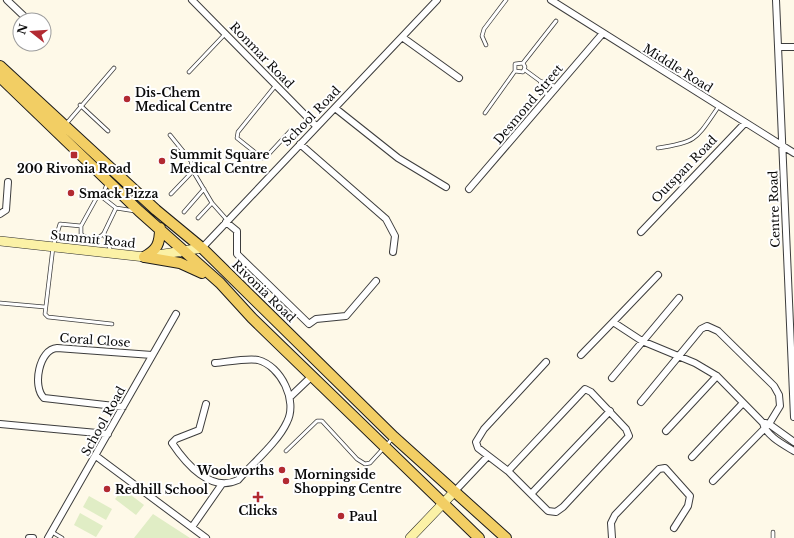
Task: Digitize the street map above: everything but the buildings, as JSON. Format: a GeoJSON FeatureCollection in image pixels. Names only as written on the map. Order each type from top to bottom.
{"type":"FeatureCollection","features":[{"type":"Feature","properties":{"kind":"main road","name":"Rivonia Road"},"geometry":{"type":"LineString","coordinates":[[0,66],[156,210],[202,248],[394,437],[506,538]]}},
{"type":"Feature","properties":{"kind":"main road"},"geometry":{"type":"LineString","coordinates":[[0,77],[108,182],[220,283],[252,318],[479,538]]}},
{"type":"Feature","properties":{"kind":"main road"},"geometry":{"type":"LineString","coordinates":[[65,125],[63,133],[67,142]]}},
{"type":"Feature","properties":{"kind":"main road"},"geometry":{"type":"LineString","coordinates":[[144,257],[156,248],[160,242],[160,228]]}},
{"type":"Feature","properties":{"kind":"main road","name":"Summit Road"},"geometry":{"type":"LineString","coordinates":[[0,241],[144,257],[202,248]]}},
{"type":"Feature","properties":{"kind":"main road"},"geometry":{"type":"LineString","coordinates":[[144,257],[185,265],[220,283]]}},
{"type":"Feature","properties":{"kind":"main road"},"geometry":{"type":"LineString","coordinates":[[410,538],[454,492]]}},
{"type":"Feature","properties":{"kind":"street"},"geometry":{"type":"LineString","coordinates":[[7,0],[20,12]]}},
{"type":"Feature","properties":{"kind":"street","name":"Ronmar Road"},"geometry":{"type":"LineString","coordinates":[[192,0],[316,126]]}},
{"type":"Feature","properties":{"kind":"street","name":"School Road"},"geometry":{"type":"LineString","coordinates":[[202,248],[437,0]]}},
{"type":"Feature","properties":{"kind":"street","name":"Middle Road"},"geometry":{"type":"LineString","coordinates":[[551,0],[794,154]]}},
{"type":"Feature","properties":{"kind":"street","name":"Centre Road"},"geometry":{"type":"LineString","coordinates":[[776,0],[782,146],[791,282],[794,417]]}},
{"type":"Feature","properties":{"kind":"street","name":"Desmond Street"},"geometry":{"type":"LineString","coordinates":[[469,189],[602,33]]}},
{"type":"Feature","properties":{"kind":"street"},"geometry":{"type":"LineString","coordinates":[[402,37],[459,78]]}},
{"type":"Feature","properties":{"kind":"street"},"geometry":{"type":"LineString","coordinates":[[778,47],[794,47]]}},
{"type":"Feature","properties":{"kind":"street"},"geometry":{"type":"LineString","coordinates":[[335,108],[398,158],[446,187]]}},
{"type":"Feature","properties":{"kind":"street","name":"Outspan Road"},"geometry":{"type":"LineString","coordinates":[[641,232],[745,123]]}},
{"type":"Feature","properties":{"kind":"street"},"geometry":{"type":"LineString","coordinates":[[300,144],[386,219],[395,236],[393,252]]}},
{"type":"Feature","properties":{"kind":"street"},"geometry":{"type":"LineString","coordinates":[[0,214],[6,210],[8,182]]}},
{"type":"Feature","properties":{"kind":"street"},"geometry":{"type":"LineString","coordinates":[[227,221],[237,231],[237,254],[309,324],[316,319],[346,316],[376,281]]}},
{"type":"Feature","properties":{"kind":"street"},"geometry":{"type":"LineString","coordinates":[[581,355],[658,275]]}},
{"type":"Feature","properties":{"kind":"street"},"geometry":{"type":"LineString","coordinates":[[612,378],[679,298]]}},
{"type":"Feature","properties":{"kind":"street","name":"School Road"},"geometry":{"type":"LineString","coordinates":[[48,538],[176,314]]}},
{"type":"Feature","properties":{"kind":"street"},"geometry":{"type":"LineString","coordinates":[[613,322],[642,341],[695,363],[717,376],[765,425],[773,437],[794,452]]}},
{"type":"Feature","properties":{"kind":"street"},"geometry":{"type":"LineString","coordinates":[[641,402],[704,326],[712,327],[777,391],[780,406],[765,425],[713,481]]}},
{"type":"Feature","properties":{"kind":"street","name":"Coral Close"},"geometry":{"type":"LineString","coordinates":[[123,406],[44,398],[40,392],[39,382],[45,354],[49,350],[57,348],[152,355]]}},
{"type":"Feature","properties":{"kind":"street"},"geometry":{"type":"LineString","coordinates":[[206,404],[199,430],[176,439],[172,444],[198,472],[222,484],[230,484],[238,480],[282,430],[291,414],[290,397],[279,377],[266,363],[257,360],[215,363]]}},
{"type":"Feature","properties":{"kind":"street"},"geometry":{"type":"LineString","coordinates":[[508,471],[583,390],[591,392],[628,431],[629,436],[564,507],[552,513],[508,471],[478,448],[476,442],[478,438],[546,362]]}},
{"type":"Feature","properties":{"kind":"street"},"geometry":{"type":"LineString","coordinates":[[290,397],[312,376]]}},
{"type":"Feature","properties":{"kind":"street"},"geometry":{"type":"LineString","coordinates":[[666,431],[717,376]]}},
{"type":"Feature","properties":{"kind":"street"},"geometry":{"type":"LineString","coordinates":[[692,457],[743,403]]}},
{"type":"Feature","properties":{"kind":"street"},"geometry":{"type":"LineString","coordinates":[[531,494],[610,412]]}},
{"type":"Feature","properties":{"kind":"street"},"geometry":{"type":"LineString","coordinates":[[0,424],[108,434]]}},
{"type":"Feature","properties":{"kind":"street"},"geometry":{"type":"LineString","coordinates":[[765,425],[794,442]]}},
{"type":"Feature","properties":{"kind":"street"},"geometry":{"type":"LineString","coordinates":[[96,456],[206,538]]}},
{"type":"Feature","properties":{"kind":"street"},"geometry":{"type":"LineString","coordinates":[[454,492],[488,456]]}},
{"type":"Feature","properties":{"kind":"street"},"geometry":{"type":"LineString","coordinates":[[612,538],[611,523],[615,515],[659,469],[665,468],[690,496],[688,506],[674,528]]}},
{"type":"Feature","properties":{"kind":"street"},"geometry":{"type":"LineString","coordinates":[[192,527],[222,484]]}},
{"type":"Feature","properties":{"kind":"lane"},"geometry":{"type":"LineString","coordinates":[[486,45],[482,36],[484,29],[506,0]]}},
{"type":"Feature","properties":{"kind":"lane"},"geometry":{"type":"LineString","coordinates":[[485,113],[515,71],[515,64],[523,63],[556,21]]}},
{"type":"Feature","properties":{"kind":"lane"},"geometry":{"type":"LineString","coordinates":[[189,72],[226,33]]}},
{"type":"Feature","properties":{"kind":"lane"},"geometry":{"type":"LineString","coordinates":[[523,63],[525,70],[540,82],[557,87]]}},
{"type":"Feature","properties":{"kind":"lane"},"geometry":{"type":"LineString","coordinates":[[65,125],[80,105],[114,68]]}},
{"type":"Feature","properties":{"kind":"lane"},"geometry":{"type":"LineString","coordinates":[[515,71],[520,73],[525,70]]}},
{"type":"Feature","properties":{"kind":"lane"},"geometry":{"type":"LineString","coordinates":[[540,82],[548,97]]}},
{"type":"Feature","properties":{"kind":"lane"},"geometry":{"type":"LineString","coordinates":[[276,85],[238,132],[237,138],[262,158],[266,157],[292,129]]}},
{"type":"Feature","properties":{"kind":"lane"},"geometry":{"type":"LineString","coordinates":[[80,105],[108,131]]}},
{"type":"Feature","properties":{"kind":"lane"},"geometry":{"type":"LineString","coordinates":[[658,148],[689,142],[700,133],[719,106]]}},
{"type":"Feature","properties":{"kind":"lane"},"geometry":{"type":"LineString","coordinates":[[170,135],[187,156],[193,171],[212,203],[227,221]]}},
{"type":"Feature","properties":{"kind":"lane"},"geometry":{"type":"LineString","coordinates":[[172,194],[193,171]]}},
{"type":"Feature","properties":{"kind":"lane"},"geometry":{"type":"LineString","coordinates":[[108,182],[102,196],[97,197],[81,226],[81,234],[83,236],[97,238],[102,236],[116,208]]}},
{"type":"Feature","properties":{"kind":"lane"},"geometry":{"type":"LineString","coordinates":[[184,212],[204,189]]}},
{"type":"Feature","properties":{"kind":"lane"},"geometry":{"type":"LineString","coordinates":[[102,196],[116,208],[139,211]]}},
{"type":"Feature","properties":{"kind":"lane"},"geometry":{"type":"LineString","coordinates":[[198,218],[212,203]]}},
{"type":"Feature","properties":{"kind":"lane"},"geometry":{"type":"LineString","coordinates":[[81,226],[60,224],[52,247],[45,314],[48,317],[112,324]]}},
{"type":"Feature","properties":{"kind":"lane"},"geometry":{"type":"LineString","coordinates":[[104,233],[111,254]]}},
{"type":"Feature","properties":{"kind":"lane"},"geometry":{"type":"LineString","coordinates":[[0,302],[45,307]]}},
{"type":"Feature","properties":{"kind":"lane"},"geometry":{"type":"LineString","coordinates":[[286,451],[314,422],[320,420],[362,463],[370,463],[394,437]]}},
{"type":"Feature","properties":{"kind":"lane"},"geometry":{"type":"LineString","coordinates":[[51,532],[62,538]]}},
{"type":"Feature","properties":{"kind":"lane"},"geometry":{"type":"LineString","coordinates":[[773,532],[773,538]]}},
{"type":"Feature","properties":{"kind":"green space"},"geometry":{"type":"Polygon","coordinates":[[[123,489],[144,505],[136,515],[115,499],[123,489]]]}},
{"type":"Feature","properties":{"kind":"green space"},"geometry":{"type":"Polygon","coordinates":[[[89,496],[112,509],[106,520],[83,507],[89,496]]]}},
{"type":"Feature","properties":{"kind":"green space"},"geometry":{"type":"Polygon","coordinates":[[[80,513],[103,526],[96,537],[74,525],[80,513]]]}},
{"type":"Feature","properties":{"kind":"green space"},"geometry":{"type":"Polygon","coordinates":[[[153,514],[190,538],[134,538],[153,514]]]}},
{"type":"Feature","properties":{"kind":"place","name":"Dis-Chem Medical Centre"},"geometry":{"type":"Point","coordinates":[127,99]}},
{"type":"Feature","properties":{"kind":"place","name":"200 Rivonia Road"},"geometry":{"type":"Point","coordinates":[74,155]}},
{"type":"Feature","properties":{"kind":"place","name":"Summit Square Medical Centre"},"geometry":{"type":"Point","coordinates":[162,161]}},
{"type":"Feature","properties":{"kind":"place","name":"Smack Pizza"},"geometry":{"type":"Point","coordinates":[71,193]}},
{"type":"Feature","properties":{"kind":"place","name":"Woolworths"},"geometry":{"type":"Point","coordinates":[282,470]}},
{"type":"Feature","properties":{"kind":"place","name":"Morningside Shopping Centre"},"geometry":{"type":"Point","coordinates":[286,481]}},
{"type":"Feature","properties":{"kind":"place","name":"Redhill School"},"geometry":{"type":"Point","coordinates":[107,489]}},
{"type":"Feature","properties":{"kind":"place","name":"Clicks"},"geometry":{"type":"Point","coordinates":[258,497]}},
{"type":"Feature","properties":{"kind":"place","name":"Paul"},"geometry":{"type":"Point","coordinates":[341,516]}}]}
